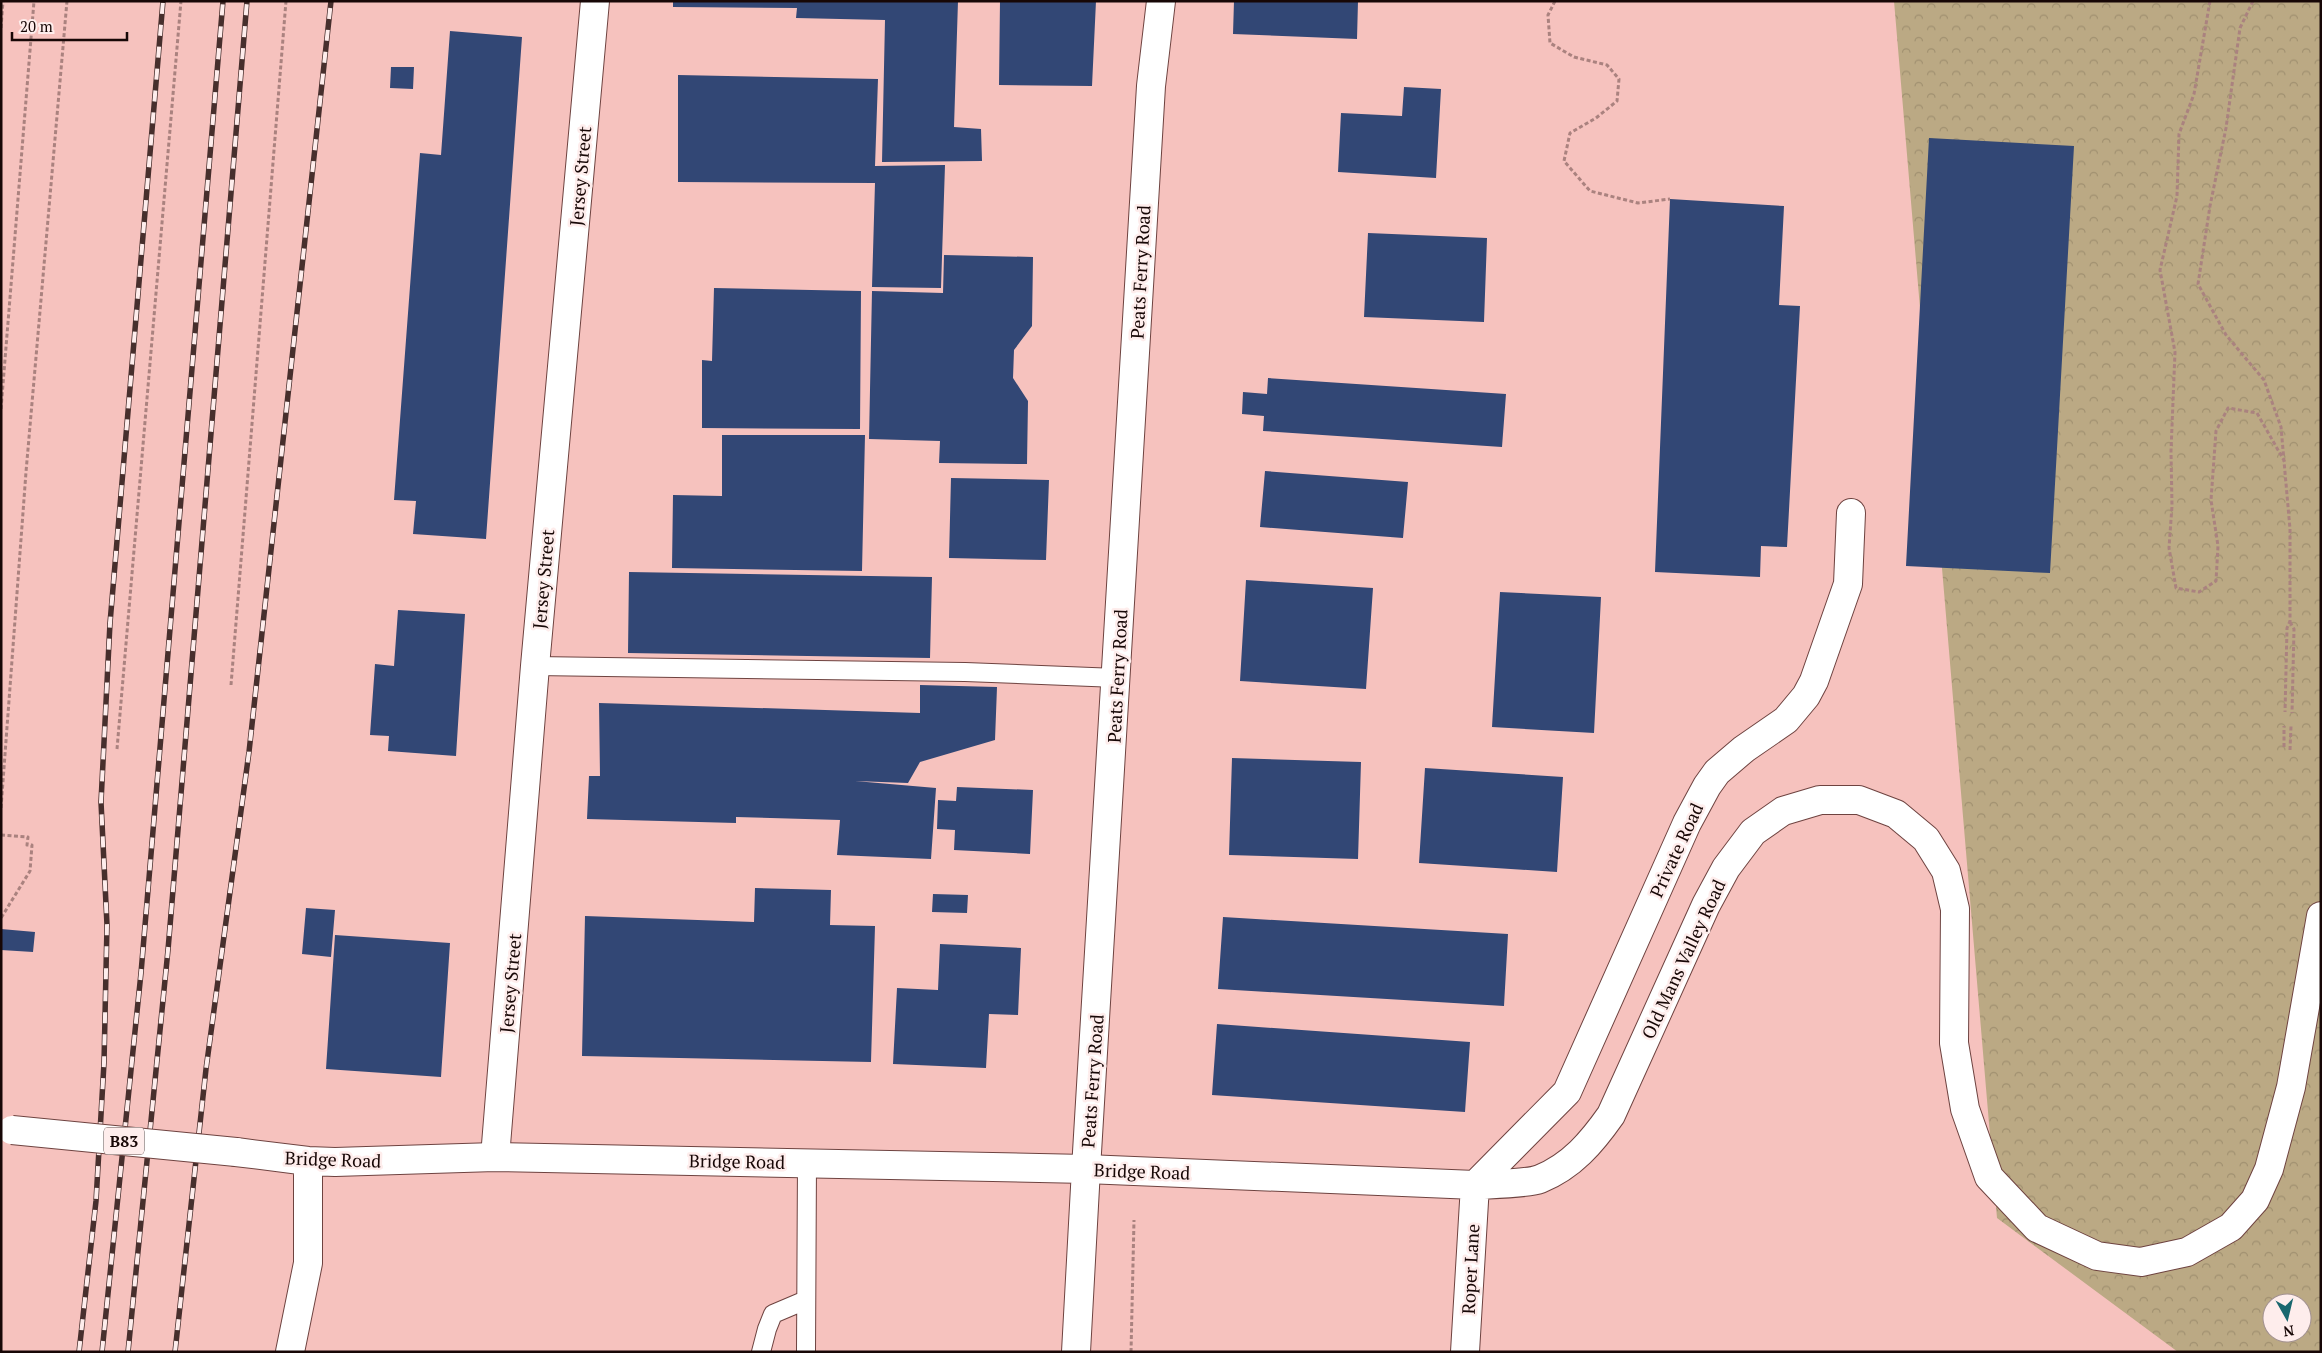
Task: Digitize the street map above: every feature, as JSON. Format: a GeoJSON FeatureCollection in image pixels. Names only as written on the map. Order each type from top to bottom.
{"type":"FeatureCollection","features":[{"type":"Feature","properties":{"kind":"street","name":"Jersey Street"},"geometry":{"type":"LineString","coordinates":[[495,1157],[535,666],[595,1]]}},
{"type":"Feature","properties":{"kind":"street","name":"Peats Ferry Road"},"geometry":{"type":"LineString","coordinates":[[1076,1352],[1151,86],[1161,1]]}},
{"type":"Feature","properties":{"kind":"street","name":"Private Road"},"geometry":{"type":"LineString","coordinates":[[1475,1185],[1567,1092],[1687,823],[1707,786],[1730,760],[1786,720],[1810,688],[1848,584],[1851,513]]}},
{"type":"Feature","properties":{"kind":"street","name":"Old Mans Valley Road"},"geometry":{"type":"LineString","coordinates":[[1475,1185],[1539,1180],[1589,1146],[1611,1115],[1706,905],[1726,868],[1753,832],[1783,811],[1820,800],[1859,800],[1896,814],[1904,820],[1926,839],[1946,872],[1954,909],[1954,1043],[1965,1109],[1990,1177],[2037,1228],[2097,1256],[2141,1262],[2187,1252],[2231,1227],[2255,1200],[2269,1169],[2291,1087],[2321,916]]}},
{"type":"Feature","properties":{"kind":"street","name":"Bridge Road"},"geometry":{"type":"LineString","coordinates":[[7,1129],[308,1161],[355,1162],[495,1157],[807,1162],[1086,1169],[1475,1185]]}},
{"type":"Feature","properties":{"kind":"street"},"geometry":{"type":"LineString","coordinates":[[290,1352],[308,1263],[308,1161]]}},
{"type":"Feature","properties":{"kind":"street","name":"Roper Lane"},"geometry":{"type":"LineString","coordinates":[[1465,1352],[1475,1185]]}},
{"type":"Feature","properties":{"kind":"lane"},"geometry":{"type":"LineString","coordinates":[[535,666],[955,672],[1117,678]]}},
{"type":"Feature","properties":{"kind":"lane"},"geometry":{"type":"LineString","coordinates":[[806,1352],[807,1162]]}},
{"type":"Feature","properties":{"kind":"lane"},"geometry":{"type":"LineString","coordinates":[[761,1352],[767,1328],[773,1314],[806,1300]]}},
{"type":"Feature","properties":{"kind":"path"},"geometry":{"type":"LineString","coordinates":[[1,28],[4,1]]}},
{"type":"Feature","properties":{"kind":"path"},"geometry":{"type":"LineString","coordinates":[[1,410],[34,1]]}},
{"type":"Feature","properties":{"kind":"path"},"geometry":{"type":"LineString","coordinates":[[1,808],[27,462],[67,1]]}},
{"type":"Feature","properties":{"kind":"path"},"geometry":{"type":"LineString","coordinates":[[117,749],[181,1]]}},
{"type":"Feature","properties":{"kind":"path"},"geometry":{"type":"LineString","coordinates":[[231,685],[286,1]]}},
{"type":"Feature","properties":{"kind":"path"},"geometry":{"type":"LineString","coordinates":[[1555,1],[1548,14],[1550,43],[1574,57],[1607,65],[1618,79],[1617,101],[1596,118],[1570,133],[1564,161],[1590,191],[1638,203],[1670,200]]}},
{"type":"Feature","properties":{"kind":"path"},"geometry":{"type":"LineString","coordinates":[[2210,1],[2194,94],[2179,134],[2177,196],[2160,270],[2176,352],[2170,450],[2172,506],[2169,548],[2176,588],[2199,592],[2216,581],[2218,546],[2211,500],[2216,431],[2228,408],[2258,413],[2286,464]]}},
{"type":"Feature","properties":{"kind":"path"},"geometry":{"type":"LineString","coordinates":[[2252,1],[2240,28],[2226,128],[2210,206],[2198,284],[2226,335],[2264,380],[2282,427],[2290,529],[2290,621],[2287,628],[2284,712]]}},
{"type":"Feature","properties":{"kind":"path"},"geometry":{"type":"LineString","coordinates":[[2290,621],[2294,630],[2292,713]]}},
{"type":"Feature","properties":{"kind":"path"},"geometry":{"type":"LineString","coordinates":[[2284,726],[2284,747]]}},
{"type":"Feature","properties":{"kind":"path"},"geometry":{"type":"LineString","coordinates":[[2290,750],[2291,726]]}},
{"type":"Feature","properties":{"kind":"path"},"geometry":{"type":"LineString","coordinates":[[1,835],[28,837],[27,845],[32,845],[30,871],[1,918]]}},
{"type":"Feature","properties":{"kind":"path"},"geometry":{"type":"LineString","coordinates":[[1131,1352],[1134,1220]]}},
{"type":"Feature","properties":{"kind":"green space"},"geometry":{"type":"Polygon","coordinates":[[[1894,1],[2321,1],[2321,1352],[2178,1352],[1997,1218],[1894,1]]]}},
{"type":"Feature","properties":{"kind":"building"},"geometry":{"type":"Polygon","coordinates":[[[673,1],[958,1],[954,127],[981,129],[982,161],[882,162],[885,20],[796,18],[797,8],[673,7],[673,1]]]}},
{"type":"Feature","properties":{"kind":"building"},"geometry":{"type":"Polygon","coordinates":[[[1000,1],[1096,1],[1092,86],[999,85],[1000,1]]]}},
{"type":"Feature","properties":{"kind":"building"},"geometry":{"type":"Polygon","coordinates":[[[1234,1],[1358,1],[1357,39],[1233,34],[1234,1]]]}},
{"type":"Feature","properties":{"kind":"building"},"geometry":{"type":"Polygon","coordinates":[[[450,31],[522,37],[486,539],[413,534],[416,501],[394,500],[420,153],[441,155],[450,31]]]}},
{"type":"Feature","properties":{"kind":"building"},"geometry":{"type":"Polygon","coordinates":[[[391,67],[414,67],[413,89],[390,88],[391,67]]]}},
{"type":"Feature","properties":{"kind":"building"},"geometry":{"type":"Polygon","coordinates":[[[678,75],[878,79],[875,166],[945,165],[941,288],[872,287],[875,183],[678,182],[678,75]]]}},
{"type":"Feature","properties":{"kind":"building"},"geometry":{"type":"Polygon","coordinates":[[[1404,87],[1441,89],[1436,178],[1338,172],[1341,113],[1402,116],[1404,87]]]}},
{"type":"Feature","properties":{"kind":"building"},"geometry":{"type":"Polygon","coordinates":[[[1929,138],[2074,146],[2050,573],[1906,566],[1929,138]]]}},
{"type":"Feature","properties":{"kind":"building"},"geometry":{"type":"Polygon","coordinates":[[[1670,199],[1784,206],[1779,305],[1800,306],[1787,547],[1761,546],[1760,577],[1655,572],[1670,199]]]}},
{"type":"Feature","properties":{"kind":"building"},"geometry":{"type":"Polygon","coordinates":[[[1368,233],[1487,238],[1484,322],[1364,317],[1368,233]]]}},
{"type":"Feature","properties":{"kind":"building"},"geometry":{"type":"Polygon","coordinates":[[[944,255],[1033,257],[1032,326],[1014,350],[1013,378],[1028,401],[1027,464],[939,463],[940,441],[869,439],[872,291],[943,293],[944,255]]]}},
{"type":"Feature","properties":{"kind":"building"},"geometry":{"type":"Polygon","coordinates":[[[714,288],[861,291],[860,429],[702,428],[702,360],[712,361],[714,288]]]}},
{"type":"Feature","properties":{"kind":"building"},"geometry":{"type":"Polygon","coordinates":[[[1268,378],[1506,394],[1502,447],[1263,431],[1264,416],[1242,414],[1243,392],[1267,394],[1268,378]]]}},
{"type":"Feature","properties":{"kind":"building"},"geometry":{"type":"Polygon","coordinates":[[[722,435],[865,435],[862,571],[672,568],[673,495],[722,496],[722,435]]]}},
{"type":"Feature","properties":{"kind":"building"},"geometry":{"type":"Polygon","coordinates":[[[1265,471],[1408,482],[1403,538],[1260,527],[1265,471]]]}},
{"type":"Feature","properties":{"kind":"building"},"geometry":{"type":"Polygon","coordinates":[[[951,478],[1049,480],[1046,560],[949,558],[951,478]]]}},
{"type":"Feature","properties":{"kind":"building"},"geometry":{"type":"Polygon","coordinates":[[[629,572],[932,577],[930,658],[628,653],[629,572]]]}},
{"type":"Feature","properties":{"kind":"building"},"geometry":{"type":"Polygon","coordinates":[[[1246,580],[1373,588],[1366,689],[1240,681],[1246,580]]]}},
{"type":"Feature","properties":{"kind":"building"},"geometry":{"type":"Polygon","coordinates":[[[1500,592],[1601,597],[1594,733],[1492,727],[1500,592]]]}},
{"type":"Feature","properties":{"kind":"building"},"geometry":{"type":"Polygon","coordinates":[[[398,610],[465,614],[456,756],[388,751],[389,736],[370,735],[375,664],[394,666],[398,610]]]}},
{"type":"Feature","properties":{"kind":"building"},"geometry":{"type":"Polygon","coordinates":[[[920,685],[997,687],[995,740],[920,762],[908,783],[855,781],[936,788],[931,859],[837,855],[840,820],[736,817],[736,823],[587,819],[589,776],[600,776],[599,703],[920,713],[920,685]]]}},
{"type":"Feature","properties":{"kind":"building"},"geometry":{"type":"Polygon","coordinates":[[[1232,758],[1361,762],[1358,859],[1229,855],[1232,758]]]}},
{"type":"Feature","properties":{"kind":"building"},"geometry":{"type":"Polygon","coordinates":[[[1425,768],[1563,777],[1557,872],[1419,863],[1425,768]]]}},
{"type":"Feature","properties":{"kind":"building"},"geometry":{"type":"Polygon","coordinates":[[[957,787],[1033,790],[1030,854],[954,850],[955,830],[937,829],[938,800],[956,801],[957,787]]]}},
{"type":"Feature","properties":{"kind":"building"},"geometry":{"type":"Polygon","coordinates":[[[755,888],[831,890],[830,925],[875,926],[871,1062],[582,1056],[585,916],[754,922],[755,888]]]}},
{"type":"Feature","properties":{"kind":"building"},"geometry":{"type":"Polygon","coordinates":[[[933,894],[968,895],[967,913],[932,912],[933,894]]]}},
{"type":"Feature","properties":{"kind":"building"},"geometry":{"type":"Polygon","coordinates":[[[306,908],[335,910],[331,957],[302,954],[306,908]]]}},
{"type":"Feature","properties":{"kind":"building"},"geometry":{"type":"Polygon","coordinates":[[[1223,917],[1508,934],[1504,1006],[1218,989],[1223,917]]]}},
{"type":"Feature","properties":{"kind":"building"},"geometry":{"type":"Polygon","coordinates":[[[1,929],[35,932],[33,952],[1,950],[1,929]]]}},
{"type":"Feature","properties":{"kind":"building"},"geometry":{"type":"Polygon","coordinates":[[[335,935],[450,943],[441,1077],[326,1069],[335,935]]]}},
{"type":"Feature","properties":{"kind":"building"},"geometry":{"type":"Polygon","coordinates":[[[940,944],[1021,948],[1018,1015],[989,1014],[986,1068],[893,1064],[897,988],[938,990],[940,944]]]}},
{"type":"Feature","properties":{"kind":"building"},"geometry":{"type":"Polygon","coordinates":[[[1217,1024],[1470,1042],[1465,1112],[1212,1095],[1217,1024]]]}},
{"type":"Feature","properties":{"kind":"railway"},"geometry":{"type":"LineString","coordinates":[[79,1352],[96,1201],[104,1063],[107,925],[101,802],[110,623],[163,1]]}},
{"type":"Feature","properties":{"kind":"railway"},"geometry":{"type":"LineString","coordinates":[[102,1352],[141,973],[223,1]]}},
{"type":"Feature","properties":{"kind":"railway"},"geometry":{"type":"LineString","coordinates":[[128,1352],[168,950],[247,1]]}},
{"type":"Feature","properties":{"kind":"railway"},"geometry":{"type":"LineString","coordinates":[[175,1352],[206,1069],[249,752],[331,1]]}}]}
